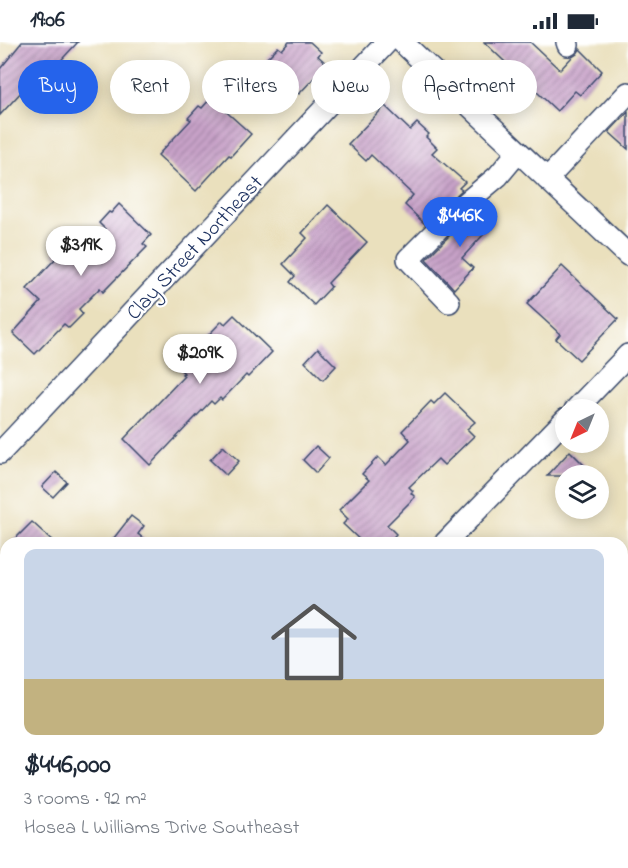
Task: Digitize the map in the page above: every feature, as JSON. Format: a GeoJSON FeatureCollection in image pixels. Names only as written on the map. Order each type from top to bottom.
{"type":"FeatureCollection","features":[{"type":"Feature","properties":{"kind":"street","name":"Clay Street Northeast"},"geometry":{"type":"LineString","coordinates":[[0,453],[387,42]]}},
{"type":"Feature","properties":{"kind":"street"},"geometry":{"type":"LineString","coordinates":[[402,42],[628,255]]}},
{"type":"Feature","properties":{"kind":"street"},"geometry":{"type":"LineString","coordinates":[[547,179],[628,93]]}},
{"type":"Feature","properties":{"kind":"street"},"geometry":{"type":"LineString","coordinates":[[449,302],[408,259],[455,212],[498,176],[518,152]]}},
{"type":"Feature","properties":{"kind":"street"},"geometry":{"type":"LineString","coordinates":[[586,399],[628,355]]}},
{"type":"Feature","properties":{"kind":"street"},"geometry":{"type":"LineString","coordinates":[[450,537],[555,430]]}},
{"type":"Feature","properties":{"kind":"building"},"geometry":{"type":"Polygon","coordinates":[[[22,42],[78,42],[61,60],[18,60],[18,96],[0,115],[0,69],[22,42]]]}},
{"type":"Feature","properties":{"kind":"building"},"geometry":{"type":"Polygon","coordinates":[[[289,42],[310,42],[321,52],[318,56],[322,60],[311,60],[311,81],[299,94],[299,60],[266,59],[278,47],[282,50],[289,42]]]}},
{"type":"Feature","properties":{"kind":"building"},"geometry":{"type":"Polygon","coordinates":[[[484,42],[530,42],[560,70],[580,49],[602,71],[580,95],[575,91],[557,111],[537,92],[537,60],[503,60],[484,42]]]}},
{"type":"Feature","properties":{"kind":"building"},"geometry":{"type":"Polygon","coordinates":[[[199,106],[202,108],[202,114],[229,114],[251,134],[196,191],[158,155],[191,120],[188,118],[199,106]]]}},
{"type":"Feature","properties":{"kind":"building"},"geometry":{"type":"Polygon","coordinates":[[[390,111],[410,130],[417,123],[429,134],[426,137],[437,148],[432,153],[465,182],[459,188],[462,190],[425,224],[405,205],[413,195],[371,155],[366,161],[348,144],[377,114],[390,114],[390,111]]]}},
{"type":"Feature","properties":{"kind":"building"},"geometry":{"type":"Polygon","coordinates":[[[628,112],[628,149],[609,132],[628,112]]]}},
{"type":"Feature","properties":{"kind":"building"},"geometry":{"type":"Polygon","coordinates":[[[119,204],[151,235],[143,244],[147,247],[103,292],[100,288],[79,309],[83,314],[69,328],[64,324],[35,354],[13,333],[41,302],[27,289],[57,257],[53,253],[68,238],[85,254],[106,233],[99,223],[119,204]]]}},
{"type":"Feature","properties":{"kind":"building"},"geometry":{"type":"Polygon","coordinates":[[[328,205],[367,242],[328,283],[331,287],[314,305],[290,282],[295,276],[283,264],[307,238],[302,233],[328,205]]]}},
{"type":"Feature","properties":{"kind":"building"},"geometry":{"type":"Polygon","coordinates":[[[480,208],[495,222],[462,258],[473,268],[454,289],[426,259],[480,208]]]}},
{"type":"Feature","properties":{"kind":"building"},"geometry":{"type":"Polygon","coordinates":[[[562,266],[618,319],[579,360],[556,339],[560,334],[527,304],[562,266]]]}},
{"type":"Feature","properties":{"kind":"building"},"geometry":{"type":"Polygon","coordinates":[[[234,315],[272,352],[222,400],[220,398],[214,404],[211,401],[150,465],[124,439],[184,376],[177,366],[222,321],[225,324],[234,315]]]}},
{"type":"Feature","properties":{"kind":"building"},"geometry":{"type":"Polygon","coordinates":[[[318,348],[336,366],[323,380],[305,362],[318,348]]]}},
{"type":"Feature","properties":{"kind":"building"},"geometry":{"type":"Polygon","coordinates":[[[445,393],[475,422],[467,429],[474,436],[444,465],[438,459],[409,487],[415,497],[387,525],[396,534],[393,537],[357,537],[343,524],[348,519],[339,510],[369,480],[362,474],[378,457],[386,465],[410,440],[402,431],[431,401],[434,404],[445,393]]]}},
{"type":"Feature","properties":{"kind":"building"},"geometry":{"type":"Polygon","coordinates":[[[223,446],[239,461],[226,475],[210,460],[223,446]]]}},
{"type":"Feature","properties":{"kind":"building"},"geometry":{"type":"Polygon","coordinates":[[[316,446],[329,458],[316,473],[303,460],[316,446]]]}},
{"type":"Feature","properties":{"kind":"building"},"geometry":{"type":"Polygon","coordinates":[[[568,453],[572,453],[584,465],[557,465],[568,453]]]}},
{"type":"Feature","properties":{"kind":"building"},"geometry":{"type":"Polygon","coordinates":[[[555,467],[555,476],[547,476],[555,467]]]}},
{"type":"Feature","properties":{"kind":"building"},"geometry":{"type":"Polygon","coordinates":[[[56,472],[67,482],[53,497],[42,487],[56,472]]]}},
{"type":"Feature","properties":{"kind":"building"},"geometry":{"type":"Polygon","coordinates":[[[131,516],[144,526],[138,534],[142,537],[115,537],[131,516]]]}},
{"type":"Feature","properties":{"kind":"building"},"geometry":{"type":"Polygon","coordinates":[[[32,522],[48,537],[17,537],[32,522]]]}}]}
